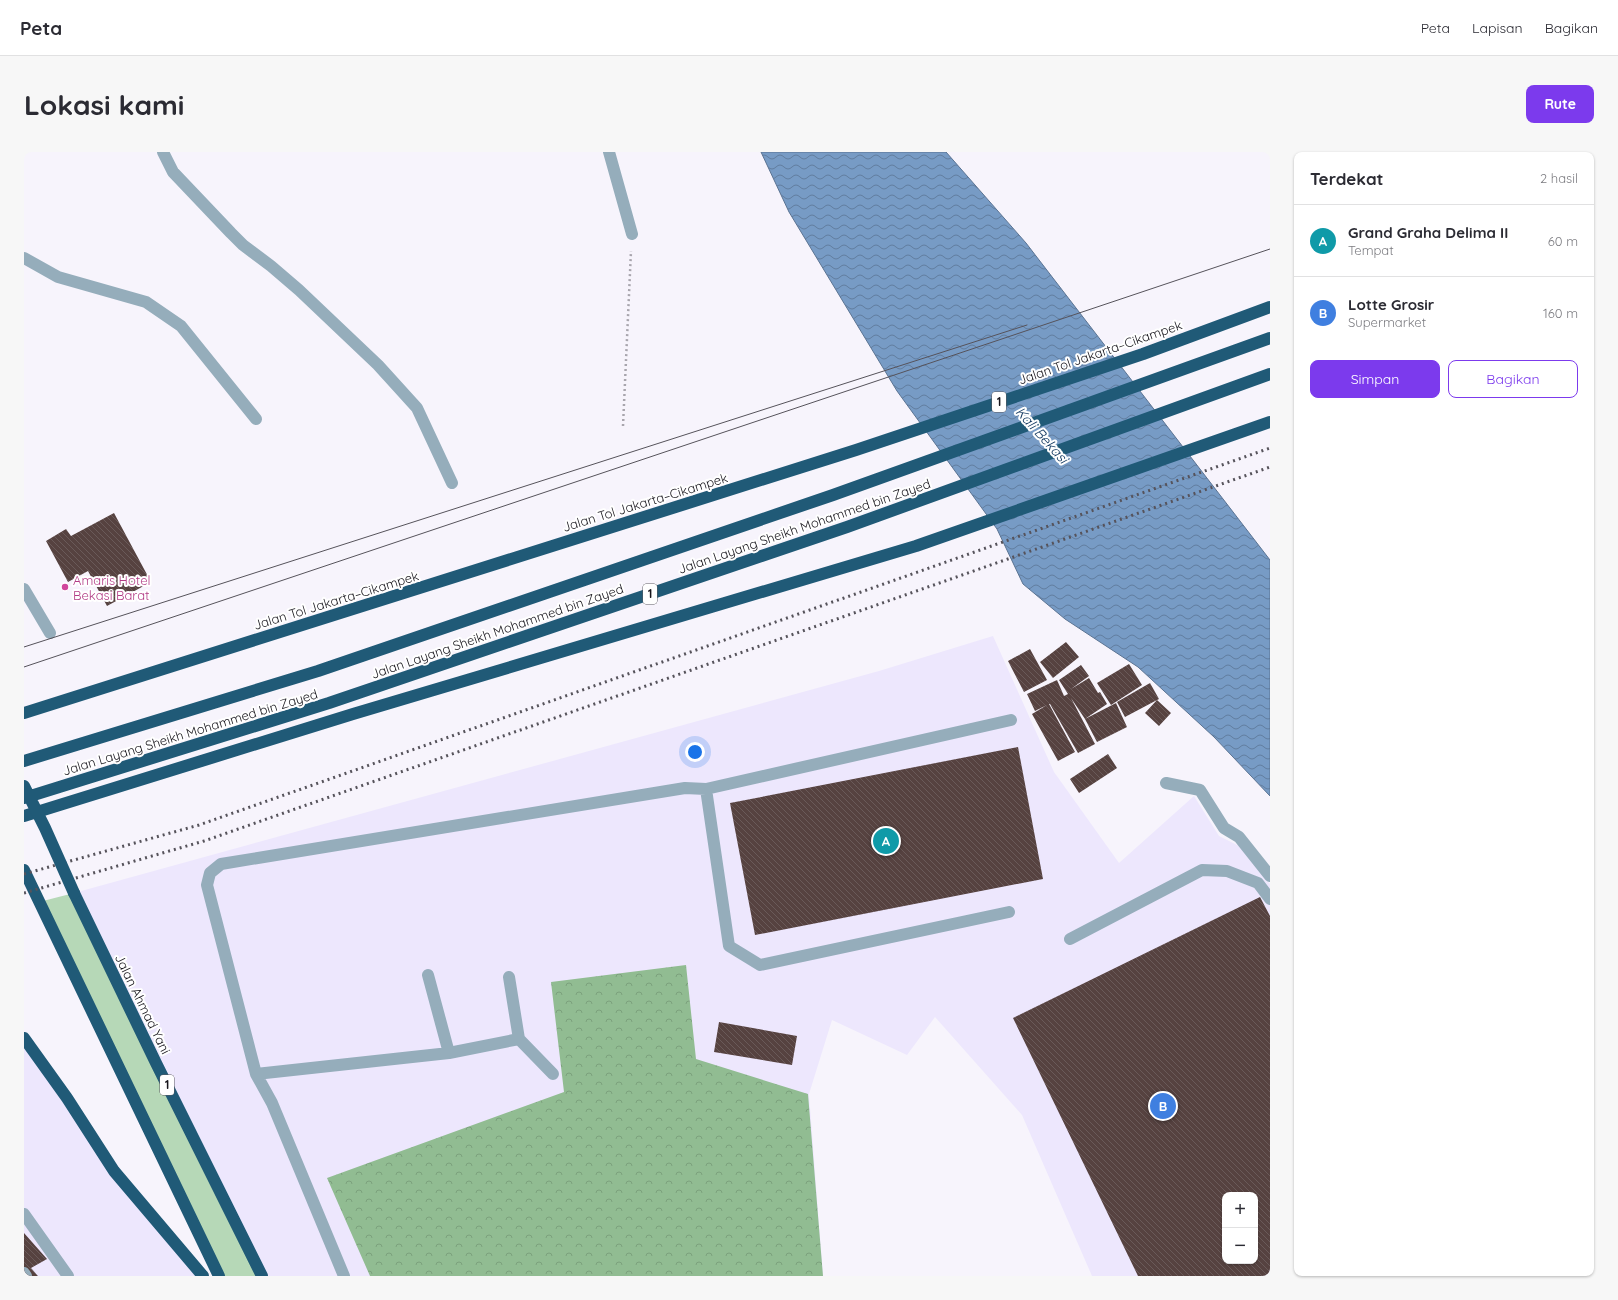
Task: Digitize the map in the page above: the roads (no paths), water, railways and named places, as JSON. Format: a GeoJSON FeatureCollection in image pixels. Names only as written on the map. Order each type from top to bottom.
{"type":"FeatureCollection","features":[{"type":"Feature","properties":{"kind":"highway","name":"Jalan Tol Jakarta–Cikampek"},"geometry":{"type":"LineString","coordinates":[[24,712],[856,450],[1143,354],[1270,307]]}},
{"type":"Feature","properties":{"kind":"highway","name":"Jalan Layang Sheikh Mohammed bin Zayed"},"geometry":{"type":"LineString","coordinates":[[24,761],[318,671],[833,495],[1270,338]]}},
{"type":"Feature","properties":{"kind":"highway","name":"Jalan Layang Sheikh Mohammed bin Zayed"},"geometry":{"type":"LineString","coordinates":[[24,798],[329,703],[847,527],[1270,374]]}},
{"type":"Feature","properties":{"kind":"highway","name":"1"},"geometry":{"type":"LineString","coordinates":[[24,816],[353,714],[916,546],[1270,422]]}},
{"type":"Feature","properties":{"kind":"highway","name":"Jalan Ahmad Yani"},"geometry":{"type":"LineString","coordinates":[[24,786],[156,1063],[262,1276]]}},
{"type":"Feature","properties":{"kind":"highway"},"geometry":{"type":"LineString","coordinates":[[24,870],[219,1276]]}},
{"type":"Feature","properties":{"kind":"highway"},"geometry":{"type":"LineString","coordinates":[[24,1038],[68,1098],[114,1171],[203,1276]]}},
{"type":"Feature","properties":{"kind":"street"},"geometry":{"type":"LineString","coordinates":[[163,152],[173,172],[243,246],[271,266],[299,290],[378,365],[418,408],[452,483]]}},
{"type":"Feature","properties":{"kind":"street"},"geometry":{"type":"LineString","coordinates":[[609,152],[632,234]]}},
{"type":"Feature","properties":{"kind":"street"},"geometry":{"type":"LineString","coordinates":[[24,258],[58,277],[146,302],[181,326],[256,419]]}},
{"type":"Feature","properties":{"kind":"street"},"geometry":{"type":"LineString","coordinates":[[24,589],[50,633]]}},
{"type":"Feature","properties":{"kind":"street"},"geometry":{"type":"LineString","coordinates":[[344,1276],[272,1103],[256,1074],[207,885],[210,872],[221,864],[685,788],[706,789],[1011,720]]}},
{"type":"Feature","properties":{"kind":"street"},"geometry":{"type":"LineString","coordinates":[[1166,783],[1200,790],[1224,828],[1239,837],[1270,876]]}},
{"type":"Feature","properties":{"kind":"street"},"geometry":{"type":"LineString","coordinates":[[706,789],[729,946],[760,965],[1009,912]]}},
{"type":"Feature","properties":{"kind":"street"},"geometry":{"type":"LineString","coordinates":[[1070,939],[1202,870],[1227,871],[1258,883],[1270,899]]}},
{"type":"Feature","properties":{"kind":"street"},"geometry":{"type":"LineString","coordinates":[[428,975],[449,1053]]}},
{"type":"Feature","properties":{"kind":"street"},"geometry":{"type":"LineString","coordinates":[[509,977],[520,1039],[553,1074]]}},
{"type":"Feature","properties":{"kind":"street"},"geometry":{"type":"LineString","coordinates":[[256,1074],[449,1053],[520,1039]]}},
{"type":"Feature","properties":{"kind":"street"},"geometry":{"type":"LineString","coordinates":[[24,1214],[68,1276]]}},
{"type":"Feature","properties":{"kind":"water","name":"Kali Bekasi"},"geometry":{"type":"Polygon","coordinates":[[[761,152],[946,152],[1026,243],[1270,560],[1270,796],[1214,737],[1138,667],[1065,619],[1023,584],[997,529],[897,391],[789,212],[761,152]]]}},
{"type":"Feature","properties":{"kind":"tram line"},"geometry":{"type":"LineString","coordinates":[[24,667],[1270,249]]}},
{"type":"Feature","properties":{"kind":"tram line"},"geometry":{"type":"LineString","coordinates":[[24,647],[1027,325]]}},
{"type":"Feature","properties":{"kind":"railway"},"geometry":{"type":"LineString","coordinates":[[24,874],[199,825],[1270,448]]}},
{"type":"Feature","properties":{"kind":"railway"},"geometry":{"type":"LineString","coordinates":[[24,893],[204,841],[1270,467]]}},
{"type":"Feature","properties":{"kind":"place","name":"Amaris Hotel Bekasi Barat"},"geometry":{"type":"Point","coordinates":[65,587]}},
{"type":"Feature","properties":{"kind":"place","name":"Grand Graha Delima II"},"geometry":{"type":"Point","coordinates":[886,841]}},
{"type":"Feature","properties":{"kind":"place","name":"Lotte Grosir"},"geometry":{"type":"Point","coordinates":[1163,1106]}}]}
